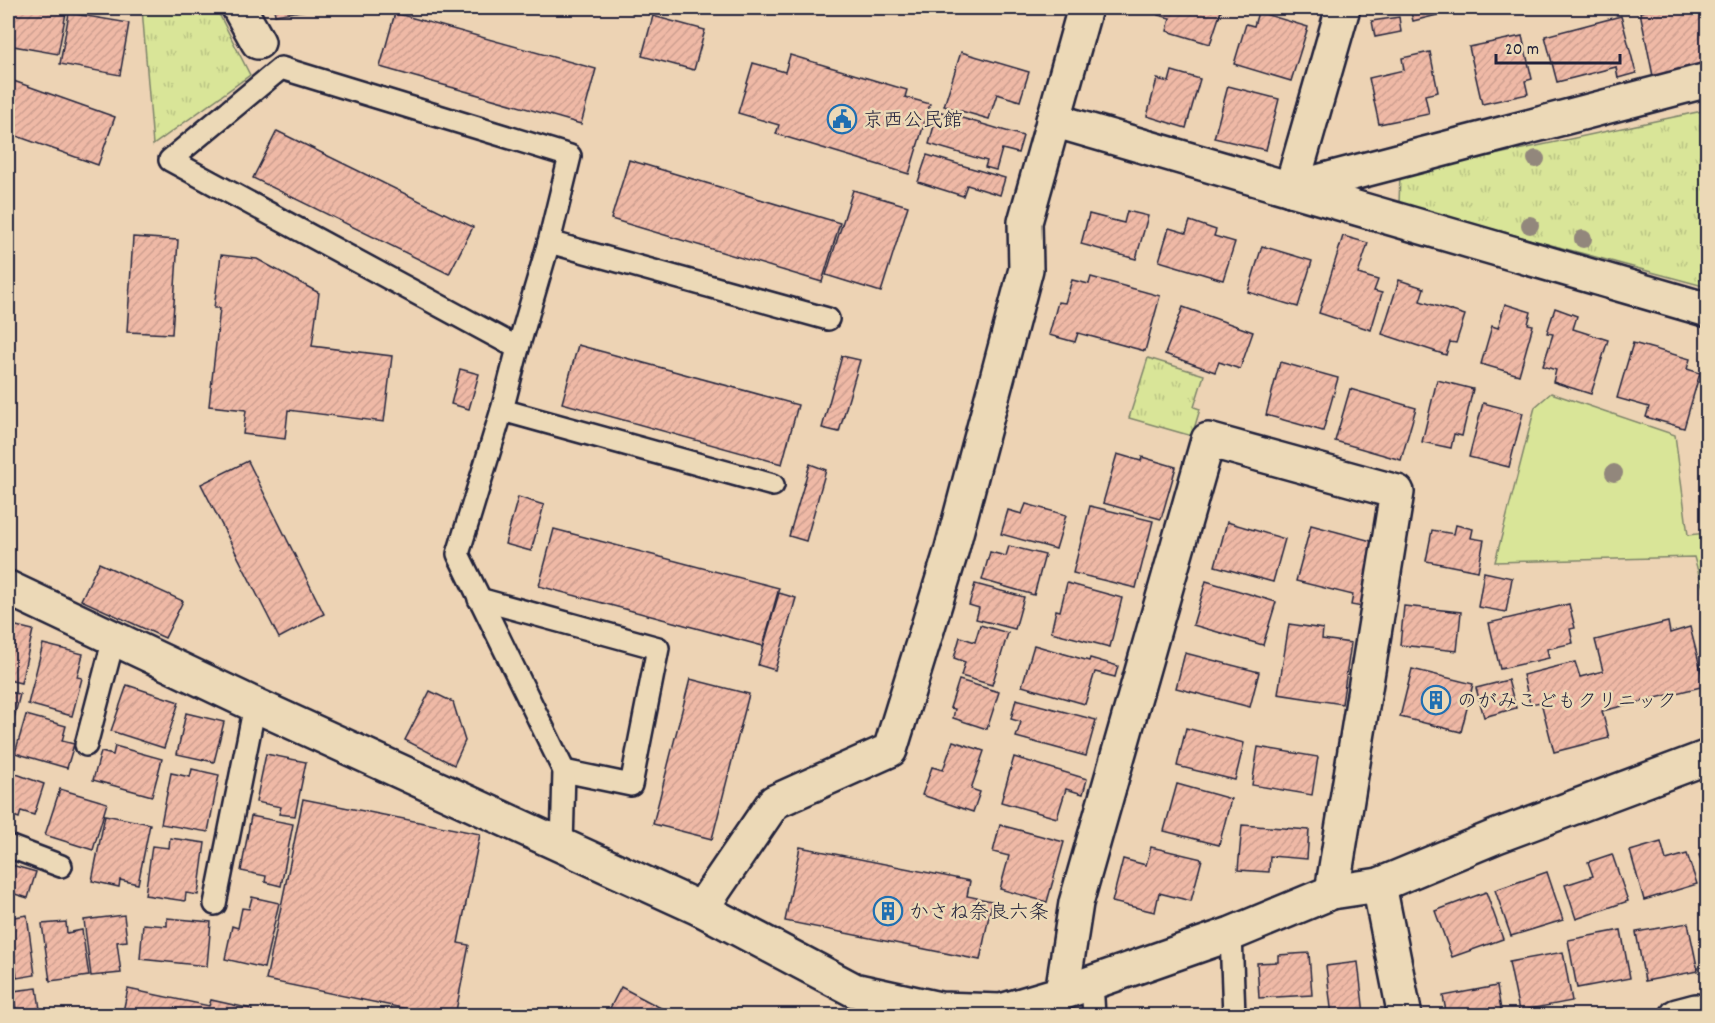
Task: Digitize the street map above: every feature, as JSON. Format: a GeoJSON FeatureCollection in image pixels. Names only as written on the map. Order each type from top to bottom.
{"type":"FeatureCollection","features":[{"type":"Feature","properties":{"kind":"street"},"geometry":{"type":"LineString","coordinates":[[239,8],[258,42]]}},
{"type":"Feature","properties":{"kind":"street"},"geometry":{"type":"LineString","coordinates":[[701,909],[774,802],[890,750],[951,552],[1026,269],[1025,222],[1085,8]]}},
{"type":"Feature","properties":{"kind":"street"},"geometry":{"type":"LineString","coordinates":[[1291,189],[1343,8]]}},
{"type":"Feature","properties":{"kind":"street"},"geometry":{"type":"LineString","coordinates":[[1291,189],[1707,80]]}},
{"type":"Feature","properties":{"kind":"street"},"geometry":{"type":"LineString","coordinates":[[1053,120],[1707,310]]}},
{"type":"Feature","properties":{"kind":"street"},"geometry":{"type":"LineString","coordinates":[[1062,993],[1076,903],[1208,440],[1397,492],[1332,892]]}},
{"type":"Feature","properties":{"kind":"street"},"geometry":{"type":"LineString","coordinates":[[8,588],[255,705],[701,909],[854,990],[940,1009],[1000,1011],[1062,993],[1231,934],[1332,892],[1379,885],[1497,836],[1707,757]]}},
{"type":"Feature","properties":{"kind":"street"},"geometry":{"type":"LineString","coordinates":[[1379,885],[1405,1016]]}},
{"type":"Feature","properties":{"kind":"lane"},"geometry":{"type":"LineString","coordinates":[[518,348],[170,159],[281,68],[570,156],[549,242],[502,410],[458,554],[564,771],[562,846]]}},
{"type":"Feature","properties":{"kind":"lane"},"geometry":{"type":"LineString","coordinates":[[549,242],[828,319]]}},
{"type":"Feature","properties":{"kind":"lane"},"geometry":{"type":"LineString","coordinates":[[502,410],[773,485]]}},
{"type":"Feature","properties":{"kind":"lane"},"geometry":{"type":"LineString","coordinates":[[480,598],[658,648],[631,785],[564,771]]}},
{"type":"Feature","properties":{"kind":"lane"},"geometry":{"type":"LineString","coordinates":[[86,745],[114,638]]}},
{"type":"Feature","properties":{"kind":"lane"},"geometry":{"type":"LineString","coordinates":[[215,904],[255,705]]}},
{"type":"Feature","properties":{"kind":"lane"},"geometry":{"type":"LineString","coordinates":[[8,846],[61,866]]}},
{"type":"Feature","properties":{"kind":"lane"},"geometry":{"type":"LineString","coordinates":[[1231,934],[1234,1016]]}},
{"type":"Feature","properties":{"kind":"lane"},"geometry":{"type":"LineString","coordinates":[[1092,982],[1094,1016]]}},
{"type":"Feature","properties":{"kind":"green space"},"geometry":{"type":"Polygon","coordinates":[[[142,8],[216,8],[250,75],[153,145],[142,8]]]}},
{"type":"Feature","properties":{"kind":"green space"},"geometry":{"type":"Polygon","coordinates":[[[1707,110],[1707,287],[1399,204],[1400,175],[1707,110]]]}},
{"type":"Feature","properties":{"kind":"green space"},"geometry":{"type":"Polygon","coordinates":[[[1148,358],[1204,375],[1194,407],[1200,409],[1192,436],[1129,418],[1148,358]]]}},
{"type":"Feature","properties":{"kind":"green space"},"geometry":{"type":"Polygon","coordinates":[[[1551,393],[1675,435],[1688,535],[1707,533],[1707,603],[1694,557],[1495,562],[1535,407],[1551,393]]]}},
{"type":"Feature","properties":{"kind":"building"},"geometry":{"type":"Polygon","coordinates":[[[8,8],[67,8],[58,54],[8,45],[8,8]]]}},
{"type":"Feature","properties":{"kind":"building"},"geometry":{"type":"Polygon","coordinates":[[[274,8],[320,8],[275,15],[274,8]]]}},
{"type":"Feature","properties":{"kind":"building"},"geometry":{"type":"Polygon","coordinates":[[[631,8],[665,8],[632,13],[631,8]]]}},
{"type":"Feature","properties":{"kind":"building"},"geometry":{"type":"Polygon","coordinates":[[[1160,8],[1222,8],[1210,44],[1167,31],[1170,18],[1158,15],[1160,8]]]}},
{"type":"Feature","properties":{"kind":"building"},"geometry":{"type":"Polygon","coordinates":[[[1410,8],[1465,8],[1413,21],[1410,8]]]}},
{"type":"Feature","properties":{"kind":"building"},"geometry":{"type":"Polygon","coordinates":[[[1663,8],[1704,8],[1708,24],[1708,52],[1702,53],[1705,65],[1653,76],[1640,12],[1663,8]]]}},
{"type":"Feature","properties":{"kind":"building"},"geometry":{"type":"Polygon","coordinates":[[[1258,12],[1308,27],[1291,81],[1234,64],[1246,24],[1254,26],[1258,12]]]}},
{"type":"Feature","properties":{"kind":"building"},"geometry":{"type":"Polygon","coordinates":[[[69,13],[129,23],[120,75],[60,64],[69,13]]]}},
{"type":"Feature","properties":{"kind":"building"},"geometry":{"type":"Polygon","coordinates":[[[395,13],[596,69],[581,124],[380,67],[395,13]]]}},
{"type":"Feature","properties":{"kind":"building"},"geometry":{"type":"Polygon","coordinates":[[[653,16],[705,30],[694,70],[642,56],[653,16]]]}},
{"type":"Feature","properties":{"kind":"building"},"geometry":{"type":"Polygon","coordinates":[[[1621,16],[1636,73],[1618,78],[1616,67],[1557,82],[1545,36],[1621,16]]]}},
{"type":"Feature","properties":{"kind":"building"},"geometry":{"type":"Polygon","coordinates":[[[1399,17],[1401,32],[1375,37],[1372,21],[1399,17]]]}},
{"type":"Feature","properties":{"kind":"building"},"geometry":{"type":"Polygon","coordinates":[[[1522,36],[1532,79],[1525,81],[1528,94],[1482,104],[1469,47],[1522,36]]]}},
{"type":"Feature","properties":{"kind":"building"},"geometry":{"type":"Polygon","coordinates":[[[961,52],[1029,72],[1020,101],[997,94],[989,119],[944,106],[961,52]]]}},
{"type":"Feature","properties":{"kind":"building"},"geometry":{"type":"Polygon","coordinates":[[[1430,52],[1438,92],[1425,95],[1429,114],[1379,124],[1369,78],[1404,70],[1402,58],[1430,52]]]}},
{"type":"Feature","properties":{"kind":"building","name":"京西公民館"},"geometry":{"type":"Polygon","coordinates":[[[790,55],[907,90],[905,97],[930,104],[909,174],[776,134],[779,125],[738,113],[753,63],[785,72],[790,55]]]}},
{"type":"Feature","properties":{"kind":"building"},"geometry":{"type":"Polygon","coordinates":[[[1172,71],[1200,79],[1186,128],[1147,116],[1157,79],[1169,82],[1172,71]]]}},
{"type":"Feature","properties":{"kind":"building"},"geometry":{"type":"Polygon","coordinates":[[[8,79],[115,117],[98,165],[8,133],[8,79]]]}},
{"type":"Feature","properties":{"kind":"building"},"geometry":{"type":"Polygon","coordinates":[[[1228,86],[1279,99],[1266,150],[1214,138],[1228,86]]]}},
{"type":"Feature","properties":{"kind":"building"},"geometry":{"type":"Polygon","coordinates":[[[938,111],[1023,136],[1018,153],[1002,149],[996,170],[985,167],[987,161],[929,144],[938,111]]]}},
{"type":"Feature","properties":{"kind":"building"},"geometry":{"type":"Polygon","coordinates":[[[277,131],[473,227],[449,274],[253,178],[277,131]]]}},
{"type":"Feature","properties":{"kind":"building"},"geometry":{"type":"Polygon","coordinates":[[[927,155],[1005,178],[1000,195],[967,185],[963,196],[918,182],[927,155]]]}},
{"type":"Feature","properties":{"kind":"building"},"geometry":{"type":"Polygon","coordinates":[[[629,160],[840,223],[822,282],[611,219],[629,160]]]}},
{"type":"Feature","properties":{"kind":"building"},"geometry":{"type":"Polygon","coordinates":[[[853,190],[908,206],[881,292],[826,275],[853,190]]]}},
{"type":"Feature","properties":{"kind":"building"},"geometry":{"type":"Polygon","coordinates":[[[1127,211],[1148,216],[1136,259],[1081,244],[1089,214],[1124,223],[1127,211]]]}},
{"type":"Feature","properties":{"kind":"building"},"geometry":{"type":"Polygon","coordinates":[[[1190,221],[1216,230],[1214,236],[1235,242],[1223,280],[1159,261],[1169,228],[1186,233],[1190,221]]]}},
{"type":"Feature","properties":{"kind":"building"},"geometry":{"type":"Polygon","coordinates":[[[1343,236],[1368,243],[1358,274],[1378,280],[1374,291],[1382,293],[1371,330],[1319,313],[1343,236]]]}},
{"type":"Feature","properties":{"kind":"building"},"geometry":{"type":"Polygon","coordinates":[[[133,237],[178,240],[172,334],[127,332],[133,237]]]}},
{"type":"Feature","properties":{"kind":"building"},"geometry":{"type":"Polygon","coordinates":[[[1262,246],[1312,261],[1298,307],[1248,292],[1262,246]]]}},
{"type":"Feature","properties":{"kind":"building"},"geometry":{"type":"Polygon","coordinates":[[[221,255],[257,259],[319,293],[312,346],[392,356],[384,422],[288,410],[285,439],[243,434],[246,410],[209,406],[220,308],[214,308],[221,255]]]}},
{"type":"Feature","properties":{"kind":"building"},"geometry":{"type":"Polygon","coordinates":[[[1091,277],[1160,296],[1145,351],[1078,333],[1075,342],[1049,335],[1058,302],[1065,303],[1072,280],[1089,284],[1091,277]]]}},
{"type":"Feature","properties":{"kind":"building"},"geometry":{"type":"Polygon","coordinates":[[[1399,280],[1424,288],[1420,301],[1465,315],[1456,343],[1450,342],[1446,355],[1382,334],[1399,280]]]}},
{"type":"Feature","properties":{"kind":"building"},"geometry":{"type":"Polygon","coordinates":[[[1505,304],[1531,312],[1528,324],[1533,325],[1519,375],[1481,364],[1492,326],[1498,328],[1505,304]]]}},
{"type":"Feature","properties":{"kind":"building"},"geometry":{"type":"Polygon","coordinates":[[[1183,307],[1253,332],[1240,369],[1219,362],[1215,372],[1165,354],[1183,307]]]}},
{"type":"Feature","properties":{"kind":"building"},"geometry":{"type":"Polygon","coordinates":[[[1555,308],[1577,316],[1573,329],[1608,340],[1591,394],[1553,382],[1556,370],[1543,366],[1553,334],[1547,333],[1555,308]]]}},
{"type":"Feature","properties":{"kind":"building"},"geometry":{"type":"Polygon","coordinates":[[[1633,343],[1690,359],[1687,369],[1700,373],[1684,428],[1646,417],[1649,407],[1617,398],[1633,343]]]}},
{"type":"Feature","properties":{"kind":"building"},"geometry":{"type":"Polygon","coordinates":[[[578,345],[798,405],[782,464],[562,403],[578,345]]]}},
{"type":"Feature","properties":{"kind":"building"},"geometry":{"type":"Polygon","coordinates":[[[842,356],[860,360],[839,432],[822,428],[842,356]]]}},
{"type":"Feature","properties":{"kind":"building"},"geometry":{"type":"Polygon","coordinates":[[[1280,362],[1338,378],[1323,431],[1266,415],[1280,362]]]}},
{"type":"Feature","properties":{"kind":"building"},"geometry":{"type":"Polygon","coordinates":[[[460,369],[479,374],[469,409],[451,404],[460,369]]]}},
{"type":"Feature","properties":{"kind":"building"},"geometry":{"type":"Polygon","coordinates":[[[1437,380],[1473,389],[1462,436],[1454,434],[1451,448],[1422,442],[1437,380]]]}},
{"type":"Feature","properties":{"kind":"building"},"geometry":{"type":"Polygon","coordinates":[[[1350,389],[1416,408],[1401,460],[1335,441],[1350,389]]]}},
{"type":"Feature","properties":{"kind":"building"},"geometry":{"type":"Polygon","coordinates":[[[1483,403],[1523,413],[1509,467],[1469,457],[1483,403]]]}},
{"type":"Feature","properties":{"kind":"building"},"geometry":{"type":"Polygon","coordinates":[[[1117,454],[1141,461],[1142,457],[1176,467],[1161,519],[1103,503],[1117,454]]]}},
{"type":"Feature","properties":{"kind":"building"},"geometry":{"type":"Polygon","coordinates":[[[248,461],[324,614],[279,638],[201,484],[248,461]]]}},
{"type":"Feature","properties":{"kind":"building"},"geometry":{"type":"Polygon","coordinates":[[[810,464],[826,470],[806,541],[789,536],[810,464]]]}},
{"type":"Feature","properties":{"kind":"building"},"geometry":{"type":"Polygon","coordinates":[[[518,497],[544,505],[531,551],[505,544],[518,497]]]}},
{"type":"Feature","properties":{"kind":"building"},"geometry":{"type":"Polygon","coordinates":[[[1026,504],[1066,515],[1056,549],[1001,534],[1008,510],[1022,514],[1026,504]]]}},
{"type":"Feature","properties":{"kind":"building"},"geometry":{"type":"Polygon","coordinates":[[[1090,506],[1153,521],[1136,588],[1073,573],[1090,506]]]}},
{"type":"Feature","properties":{"kind":"building"},"geometry":{"type":"Polygon","coordinates":[[[1227,522],[1285,539],[1273,582],[1215,566],[1227,522]]]}},
{"type":"Feature","properties":{"kind":"building"},"geometry":{"type":"Polygon","coordinates":[[[1311,525],[1379,543],[1362,607],[1351,605],[1353,595],[1296,581],[1311,525]]]}},
{"type":"Feature","properties":{"kind":"building"},"geometry":{"type":"Polygon","coordinates":[[[1456,525],[1473,529],[1471,538],[1484,540],[1478,571],[1426,561],[1432,530],[1454,534],[1456,525]]]}},
{"type":"Feature","properties":{"kind":"building"},"geometry":{"type":"Polygon","coordinates":[[[554,529],[779,588],[763,646],[539,586],[554,529]]]}},
{"type":"Feature","properties":{"kind":"building"},"geometry":{"type":"Polygon","coordinates":[[[1009,546],[1045,555],[1034,595],[982,580],[990,552],[1006,556],[1009,546]]]}},
{"type":"Feature","properties":{"kind":"building"},"geometry":{"type":"Polygon","coordinates":[[[99,563],[183,601],[165,638],[81,600],[99,563]]]}},
{"type":"Feature","properties":{"kind":"building"},"geometry":{"type":"Polygon","coordinates":[[[1484,572],[1512,578],[1506,612],[1478,607],[1484,572]]]}},
{"type":"Feature","properties":{"kind":"building"},"geometry":{"type":"Polygon","coordinates":[[[1206,581],[1276,602],[1263,645],[1193,625],[1206,581]]]}},
{"type":"Feature","properties":{"kind":"building"},"geometry":{"type":"Polygon","coordinates":[[[1067,583],[1122,598],[1110,647],[1051,632],[1056,610],[1060,611],[1067,583]]]}},
{"type":"Feature","properties":{"kind":"building"},"geometry":{"type":"Polygon","coordinates":[[[975,584],[1024,597],[1015,629],[976,619],[979,608],[969,605],[975,584]]]}},
{"type":"Feature","properties":{"kind":"building"},"geometry":{"type":"Polygon","coordinates":[[[779,593],[796,598],[775,670],[758,665],[779,593]]]}},
{"type":"Feature","properties":{"kind":"building"},"geometry":{"type":"Polygon","coordinates":[[[1569,604],[1575,628],[1570,629],[1573,643],[1547,649],[1549,658],[1500,669],[1489,623],[1569,604]]]}},
{"type":"Feature","properties":{"kind":"building"},"geometry":{"type":"Polygon","coordinates":[[[1404,606],[1461,612],[1457,651],[1400,645],[1404,606]]]}},
{"type":"Feature","properties":{"kind":"building"},"geometry":{"type":"Polygon","coordinates":[[[1668,622],[1670,633],[1690,627],[1705,686],[1602,711],[1609,738],[1554,752],[1541,702],[1530,704],[1523,675],[1575,662],[1580,677],[1603,671],[1595,640],[1668,622]]]}},
{"type":"Feature","properties":{"kind":"building"},"geometry":{"type":"Polygon","coordinates":[[[8,624],[33,630],[21,683],[8,680],[8,624]]]}},
{"type":"Feature","properties":{"kind":"building"},"geometry":{"type":"Polygon","coordinates":[[[1289,624],[1323,629],[1322,639],[1351,643],[1342,704],[1278,694],[1289,624]]]}},
{"type":"Feature","properties":{"kind":"building"},"geometry":{"type":"Polygon","coordinates":[[[980,625],[1008,633],[992,685],[961,676],[965,662],[954,658],[960,637],[975,642],[980,625]]]}},
{"type":"Feature","properties":{"kind":"building"},"geometry":{"type":"Polygon","coordinates":[[[43,644],[83,654],[77,677],[82,678],[72,716],[28,704],[43,644]]]}},
{"type":"Feature","properties":{"kind":"building"},"geometry":{"type":"Polygon","coordinates":[[[1034,645],[1089,661],[1090,658],[1118,666],[1115,677],[1095,672],[1085,704],[1022,686],[1034,645]]]}},
{"type":"Feature","properties":{"kind":"building"},"geometry":{"type":"Polygon","coordinates":[[[1185,653],[1259,672],[1250,707],[1176,688],[1185,653]]]}},
{"type":"Feature","properties":{"kind":"building","name":"のがみこどもクリニック"},"geometry":{"type":"Polygon","coordinates":[[[1412,669],[1473,684],[1461,732],[1400,717],[1412,669]]]}},
{"type":"Feature","properties":{"kind":"building"},"geometry":{"type":"Polygon","coordinates":[[[690,679],[749,694],[712,839],[653,824],[690,679]]]}},
{"type":"Feature","properties":{"kind":"building"},"geometry":{"type":"Polygon","coordinates":[[[959,680],[999,692],[987,729],[953,718],[955,709],[950,708],[959,680]]]}},
{"type":"Feature","properties":{"kind":"building"},"geometry":{"type":"Polygon","coordinates":[[[1508,680],[1516,708],[1484,717],[1476,688],[1508,680]]]}},
{"type":"Feature","properties":{"kind":"building"},"geometry":{"type":"Polygon","coordinates":[[[127,685],[179,702],[164,748],[111,731],[127,685]]]}},
{"type":"Feature","properties":{"kind":"building"},"geometry":{"type":"Polygon","coordinates":[[[430,691],[453,702],[465,741],[454,765],[405,740],[430,691]]]}},
{"type":"Feature","properties":{"kind":"building"},"geometry":{"type":"Polygon","coordinates":[[[8,692],[20,694],[8,743],[8,692]]]}},
{"type":"Feature","properties":{"kind":"building"},"geometry":{"type":"Polygon","coordinates":[[[1016,699],[1096,720],[1086,756],[1016,737],[1021,722],[1011,719],[1016,699]]]}},
{"type":"Feature","properties":{"kind":"building"},"geometry":{"type":"Polygon","coordinates":[[[186,713],[224,722],[214,762],[177,754],[186,713]]]}},
{"type":"Feature","properties":{"kind":"building"},"geometry":{"type":"Polygon","coordinates":[[[26,715],[66,726],[62,741],[74,744],[67,768],[15,753],[26,715]]]}},
{"type":"Feature","properties":{"kind":"building"},"geometry":{"type":"Polygon","coordinates":[[[1186,728],[1244,743],[1235,780],[1177,766],[1186,728]]]}},
{"type":"Feature","properties":{"kind":"building"},"geometry":{"type":"Polygon","coordinates":[[[953,741],[984,751],[971,789],[980,792],[973,812],[922,795],[932,767],[943,770],[953,741]]]}},
{"type":"Feature","properties":{"kind":"building"},"geometry":{"type":"Polygon","coordinates":[[[115,746],[162,759],[152,796],[93,780],[101,752],[113,755],[115,746]]]}},
{"type":"Feature","properties":{"kind":"building"},"geometry":{"type":"Polygon","coordinates":[[[1258,747],[1318,757],[1312,795],[1252,785],[1258,747]]]}},
{"type":"Feature","properties":{"kind":"building"},"geometry":{"type":"Polygon","coordinates":[[[266,754],[306,762],[295,816],[279,814],[281,807],[256,802],[266,754]]]}},
{"type":"Feature","properties":{"kind":"building"},"geometry":{"type":"Polygon","coordinates":[[[1014,757],[1087,779],[1083,794],[1066,789],[1057,818],[1001,802],[1014,757]]]}},
{"type":"Feature","properties":{"kind":"building"},"geometry":{"type":"Polygon","coordinates":[[[192,769],[219,775],[208,832],[161,824],[171,773],[190,777],[192,769]]]}},
{"type":"Feature","properties":{"kind":"building"},"geometry":{"type":"Polygon","coordinates":[[[8,771],[44,784],[34,815],[21,811],[19,818],[8,814],[8,771]]]}},
{"type":"Feature","properties":{"kind":"building"},"geometry":{"type":"Polygon","coordinates":[[[1177,784],[1231,799],[1219,845],[1164,831],[1177,784]]]}},
{"type":"Feature","properties":{"kind":"building"},"geometry":{"type":"Polygon","coordinates":[[[60,789],[107,803],[93,850],[45,835],[60,789]]]}},
{"type":"Feature","properties":{"kind":"building"},"geometry":{"type":"Polygon","coordinates":[[[303,799],[480,834],[458,943],[469,945],[455,1016],[441,1016],[266,980],[303,799]]]}},
{"type":"Feature","properties":{"kind":"building"},"geometry":{"type":"Polygon","coordinates":[[[105,815],[150,824],[138,884],[120,880],[119,887],[92,881],[105,815]]]}},
{"type":"Feature","properties":{"kind":"building"},"geometry":{"type":"Polygon","coordinates":[[[251,816],[293,824],[281,886],[265,882],[266,876],[241,871],[251,816]]]}},
{"type":"Feature","properties":{"kind":"building"},"geometry":{"type":"Polygon","coordinates":[[[1000,825],[1064,842],[1047,902],[1000,889],[1009,856],[993,852],[1000,825]]]}},
{"type":"Feature","properties":{"kind":"building"},"geometry":{"type":"Polygon","coordinates":[[[1242,825],[1309,830],[1307,859],[1270,856],[1269,872],[1238,870],[1242,825]]]}},
{"type":"Feature","properties":{"kind":"building"},"geometry":{"type":"Polygon","coordinates":[[[170,838],[205,843],[198,895],[186,893],[185,901],[145,895],[152,846],[169,848],[170,838]]]}},
{"type":"Feature","properties":{"kind":"building"},"geometry":{"type":"Polygon","coordinates":[[[1661,842],[1666,860],[1687,854],[1697,884],[1644,900],[1630,851],[1661,842]]]}},
{"type":"Feature","properties":{"kind":"building","name":"かさね奈良六条"},"geometry":{"type":"Polygon","coordinates":[[[800,847],[970,881],[967,896],[992,901],[980,960],[785,921],[800,847]]]}},
{"type":"Feature","properties":{"kind":"building"},"geometry":{"type":"Polygon","coordinates":[[[1151,847],[1202,859],[1191,901],[1159,893],[1155,912],[1112,902],[1123,859],[1146,865],[1151,847]]]}},
{"type":"Feature","properties":{"kind":"building"},"geometry":{"type":"Polygon","coordinates":[[[1708,852],[1708,880],[1699,855],[1708,852]]]}},
{"type":"Feature","properties":{"kind":"building"},"geometry":{"type":"Polygon","coordinates":[[[1612,854],[1628,901],[1576,919],[1565,885],[1593,876],[1588,862],[1612,854]]]}},
{"type":"Feature","properties":{"kind":"building"},"geometry":{"type":"Polygon","coordinates":[[[8,864],[36,872],[28,898],[8,892],[8,864]]]}},
{"type":"Feature","properties":{"kind":"building"},"geometry":{"type":"Polygon","coordinates":[[[1547,872],[1563,920],[1511,936],[1495,890],[1547,872]]]}},
{"type":"Feature","properties":{"kind":"building"},"geometry":{"type":"Polygon","coordinates":[[[1486,892],[1503,939],[1452,957],[1435,911],[1486,892]]]}},
{"type":"Feature","properties":{"kind":"building"},"geometry":{"type":"Polygon","coordinates":[[[252,897],[279,903],[264,968],[225,959],[232,926],[238,928],[242,908],[249,909],[252,897]]]}},
{"type":"Feature","properties":{"kind":"building"},"geometry":{"type":"Polygon","coordinates":[[[27,915],[35,975],[17,978],[13,946],[8,947],[8,918],[27,915]]]}},
{"type":"Feature","properties":{"kind":"building"},"geometry":{"type":"Polygon","coordinates":[[[124,915],[127,941],[117,942],[121,973],[91,976],[84,920],[124,915]]]}},
{"type":"Feature","properties":{"kind":"building"},"geometry":{"type":"Polygon","coordinates":[[[167,918],[211,922],[207,966],[140,959],[143,924],[167,926],[167,918]]]}},
{"type":"Feature","properties":{"kind":"building"},"geometry":{"type":"Polygon","coordinates":[[[66,922],[67,933],[82,930],[89,976],[50,981],[42,924],[66,922]]]}},
{"type":"Feature","properties":{"kind":"building"},"geometry":{"type":"Polygon","coordinates":[[[1688,923],[1698,971],[1645,981],[1636,932],[1688,923]]]}},
{"type":"Feature","properties":{"kind":"building"},"geometry":{"type":"Polygon","coordinates":[[[1621,930],[1630,978],[1577,988],[1568,940],[1621,930]]]}},
{"type":"Feature","properties":{"kind":"building"},"geometry":{"type":"Polygon","coordinates":[[[1563,952],[1572,1001],[1519,1011],[1509,962],[1563,952]]]}},
{"type":"Feature","properties":{"kind":"building"},"geometry":{"type":"Polygon","coordinates":[[[1309,953],[1312,995],[1259,998],[1257,963],[1278,962],[1278,955],[1309,953]]]}},
{"type":"Feature","properties":{"kind":"building"},"geometry":{"type":"Polygon","coordinates":[[[1358,962],[1364,1014],[1332,1016],[1326,966],[1358,962]]]}},
{"type":"Feature","properties":{"kind":"building"},"geometry":{"type":"Polygon","coordinates":[[[1497,986],[1502,1016],[1447,1016],[1443,996],[1497,986]]]}},
{"type":"Feature","properties":{"kind":"building"},"geometry":{"type":"Polygon","coordinates":[[[621,987],[676,1016],[606,1016],[621,987]]]}},
{"type":"Feature","properties":{"kind":"building"},"geometry":{"type":"Polygon","coordinates":[[[37,988],[41,1016],[17,1016],[13,991],[37,988]]]}},
{"type":"Feature","properties":{"kind":"building"},"geometry":{"type":"Polygon","coordinates":[[[128,989],[209,1006],[211,1000],[252,1009],[251,1016],[122,1016],[128,989]]]}},
{"type":"Feature","properties":{"kind":"place","name":"京西公民館"},"geometry":{"type":"Point","coordinates":[842,119]}},
{"type":"Feature","properties":{"kind":"place","name":"のがみこどもクリニック"},"geometry":{"type":"Point","coordinates":[1436,700]}},
{"type":"Feature","properties":{"kind":"place","name":"かさね奈良六条"},"geometry":{"type":"Point","coordinates":[888,911]}}]}
